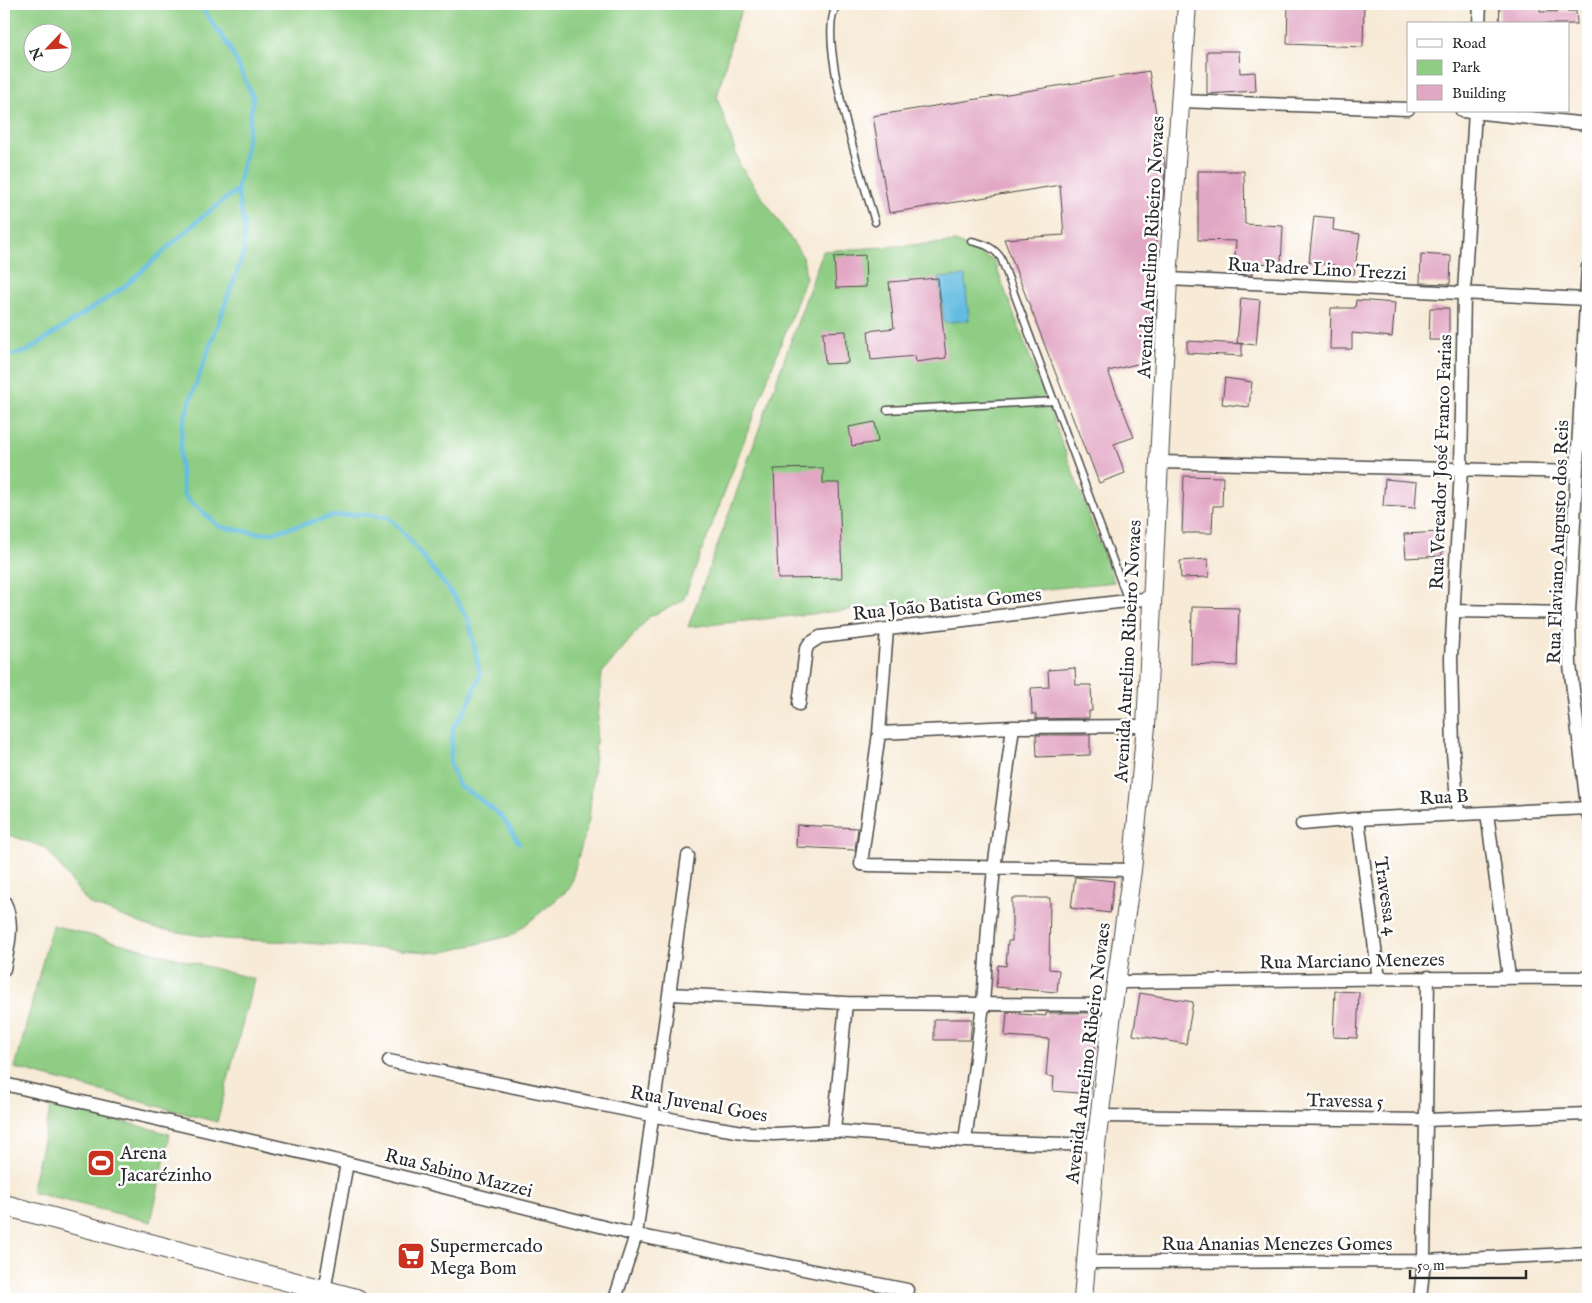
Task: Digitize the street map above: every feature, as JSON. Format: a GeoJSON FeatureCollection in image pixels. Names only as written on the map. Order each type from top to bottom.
{"type":"FeatureCollection","features":[{"type":"Feature","properties":{"kind":"main road"},"geometry":{"type":"LineString","coordinates":[[4,1205],[356,1299]]}},
{"type":"Feature","properties":{"kind":"street","name":"Avenida Aurelino Ribeiro Novaes"},"geometry":{"type":"LineString","coordinates":[[1083,1299],[1096,1145],[1132,870],[1146,726],[1168,279],[1187,4]]}},
{"type":"Feature","properties":{"kind":"street"},"geometry":{"type":"LineString","coordinates":[[1479,22],[1480,4]]}},
{"type":"Feature","properties":{"kind":"street"},"geometry":{"type":"LineString","coordinates":[[1180,101],[1407,109]]}},
{"type":"Feature","properties":{"kind":"street"},"geometry":{"type":"LineString","coordinates":[[1475,112],[1588,124]]}},
{"type":"Feature","properties":{"kind":"street","name":"Rua Vereador José Franco Farias"},"geometry":{"type":"LineString","coordinates":[[1458,814],[1452,733],[1450,658],[1461,469],[1464,293],[1475,112]]}},
{"type":"Feature","properties":{"kind":"street","name":"Rua Flaviano Augusto dos Reis"},"geometry":{"type":"LineString","coordinates":[[1588,267],[1584,406],[1576,472],[1569,613],[1570,665],[1588,810]]}},
{"type":"Feature","properties":{"kind":"street","name":"Rua Padre Lino Trezzi"},"geometry":{"type":"LineString","coordinates":[[1168,279],[1586,299]]}},
{"type":"Feature","properties":{"kind":"street"},"geometry":{"type":"LineString","coordinates":[[1159,462],[1576,472]]}},
{"type":"Feature","properties":{"kind":"street","name":"Rua João Batista Gomes"},"geometry":{"type":"LineString","coordinates":[[799,704],[806,649],[815,639],[831,634],[1152,598]]}},
{"type":"Feature","properties":{"kind":"street"},"geometry":{"type":"LineString","coordinates":[[1453,611],[1569,613]]}},
{"type":"Feature","properties":{"kind":"street"},"geometry":{"type":"LineString","coordinates":[[887,629],[879,733],[861,864],[994,869],[1132,870]]}},
{"type":"Feature","properties":{"kind":"street"},"geometry":{"type":"LineString","coordinates":[[879,733],[1013,727],[1146,726]]}},
{"type":"Feature","properties":{"kind":"street"},"geometry":{"type":"LineString","coordinates":[[965,1141],[983,1005],[994,869],[1013,727]]}},
{"type":"Feature","properties":{"kind":"street","name":"Rua B"},"geometry":{"type":"LineString","coordinates":[[1302,824],[1458,814],[1588,810]]}},
{"type":"Feature","properties":{"kind":"street"},"geometry":{"type":"LineString","coordinates":[[1487,813],[1509,977]]}},
{"type":"Feature","properties":{"kind":"street","name":"Travessa 4"},"geometry":{"type":"LineString","coordinates":[[1358,819],[1379,979]]}},
{"type":"Feature","properties":{"kind":"street"},"geometry":{"type":"LineString","coordinates":[[615,1299],[636,1234],[688,856]]}},
{"type":"Feature","properties":{"kind":"street"},"geometry":{"type":"LineString","coordinates":[[4,901],[9,917],[10,935],[4,969]]}},
{"type":"Feature","properties":{"kind":"street"},"geometry":{"type":"LineString","coordinates":[[1420,1299],[1424,1261],[1428,977]]}},
{"type":"Feature","properties":{"kind":"street","name":"Rua Marciano Menezes"},"geometry":{"type":"LineString","coordinates":[[1116,982],[1428,977],[1588,978]]}},
{"type":"Feature","properties":{"kind":"street"},"geometry":{"type":"LineString","coordinates":[[670,994],[846,1002],[1113,1005]]}},
{"type":"Feature","properties":{"kind":"street"},"geometry":{"type":"LineString","coordinates":[[834,1131],[846,1002]]}},
{"type":"Feature","properties":{"kind":"street","name":"Rua Juvenal Goes"},"geometry":{"type":"LineString","coordinates":[[389,1061],[652,1115],[750,1133],[804,1134],[834,1131],[965,1141],[1096,1145]]}},
{"type":"Feature","properties":{"kind":"street","name":"Rua Sabino Mazzei"},"geometry":{"type":"LineString","coordinates":[[4,1084],[347,1163],[636,1234],[907,1290]]}},
{"type":"Feature","properties":{"kind":"street","name":"Travessa 5"},"geometry":{"type":"LineString","coordinates":[[1101,1116],[1426,1120],[1588,1114]]}},
{"type":"Feature","properties":{"kind":"street"},"geometry":{"type":"LineString","coordinates":[[324,1291],[347,1163]]}},
{"type":"Feature","properties":{"kind":"street","name":"Rua Ananias Menezes Gomes"},"geometry":{"type":"LineString","coordinates":[[1085,1262],[1424,1261],[1588,1253]]}},
{"type":"Feature","properties":{"kind":"lane"},"geometry":{"type":"LineString","coordinates":[[838,4],[831,20],[833,57],[850,137],[875,222]]}},
{"type":"Feature","properties":{"kind":"lane"},"geometry":{"type":"LineString","coordinates":[[972,241],[985,244],[996,250],[1002,258],[1128,601]]}},
{"type":"Feature","properties":{"kind":"lane"},"geometry":{"type":"LineString","coordinates":[[887,410],[1055,401]]}},
{"type":"Feature","properties":{"kind":"green space"},"geometry":{"type":"Polygon","coordinates":[[[4,4],[744,4],[735,27],[717,97],[740,165],[803,257],[806,278],[683,601],[649,617],[602,673],[589,820],[569,889],[513,935],[441,953],[293,942],[222,939],[153,928],[88,903],[46,848],[4,833],[4,4]]]}},
{"type":"Feature","properties":{"kind":"green space"},"geometry":{"type":"Polygon","coordinates":[[[958,242],[994,261],[1114,582],[688,627],[823,251],[958,242]]]}},
{"type":"Feature","properties":{"kind":"green space"},"geometry":{"type":"Polygon","coordinates":[[[52,925],[254,979],[217,1122],[15,1068],[52,925]]]}},
{"type":"Feature","properties":{"kind":"green space","name":"Arena Jacarézinho"},"geometry":{"type":"Polygon","coordinates":[[[52,1103],[170,1134],[151,1222],[31,1192],[52,1103]]]}},
{"type":"Feature","properties":{"kind":"water"},"geometry":{"type":"Polygon","coordinates":[[[965,276],[969,320],[944,323],[939,278],[965,276]]]}},
{"type":"Feature","properties":{"kind":"building"},"geometry":{"type":"Polygon","coordinates":[[[1288,4],[1364,4],[1363,47],[1287,44],[1288,4]]]}},
{"type":"Feature","properties":{"kind":"building"},"geometry":{"type":"Polygon","coordinates":[[[1500,4],[1540,4],[1540,12],[1576,11],[1577,24],[1570,24],[1570,22],[1499,22],[1500,4]]]}},
{"type":"Feature","properties":{"kind":"building"},"geometry":{"type":"Polygon","coordinates":[[[1207,51],[1239,51],[1240,73],[1255,72],[1256,91],[1207,94],[1207,51]]]}},
{"type":"Feature","properties":{"kind":"building"},"geometry":{"type":"Polygon","coordinates":[[[1149,71],[1165,167],[1161,228],[1155,229],[1158,268],[1154,352],[1142,351],[1141,363],[1108,371],[1134,437],[1114,444],[1125,473],[1099,483],[1004,239],[1064,235],[1060,185],[889,213],[873,116],[1149,71]]]}},
{"type":"Feature","properties":{"kind":"building"},"geometry":{"type":"Polygon","coordinates":[[[1198,171],[1244,171],[1245,224],[1283,226],[1281,264],[1253,263],[1252,275],[1234,274],[1236,241],[1198,240],[1198,171]]]}},
{"type":"Feature","properties":{"kind":"building"},"geometry":{"type":"Polygon","coordinates":[[[1314,216],[1334,218],[1333,230],[1360,234],[1354,274],[1334,271],[1334,265],[1309,262],[1314,216]]]}},
{"type":"Feature","properties":{"kind":"building"},"geometry":{"type":"Polygon","coordinates":[[[1421,254],[1451,256],[1450,284],[1420,283],[1421,254]]]}},
{"type":"Feature","properties":{"kind":"building"},"geometry":{"type":"Polygon","coordinates":[[[865,255],[866,287],[836,288],[834,257],[865,255]]]}},
{"type":"Feature","properties":{"kind":"building"},"geometry":{"type":"Polygon","coordinates":[[[938,278],[946,358],[916,362],[915,356],[871,360],[868,331],[894,328],[889,282],[938,278]]]}},
{"type":"Feature","properties":{"kind":"building"},"geometry":{"type":"Polygon","coordinates":[[[1241,298],[1260,300],[1256,345],[1237,343],[1241,298]]]}},
{"type":"Feature","properties":{"kind":"building"},"geometry":{"type":"Polygon","coordinates":[[[1356,300],[1395,303],[1392,337],[1352,333],[1352,349],[1330,349],[1331,308],[1355,308],[1356,300]]]}},
{"type":"Feature","properties":{"kind":"building"},"geometry":{"type":"Polygon","coordinates":[[[1430,308],[1449,308],[1449,340],[1429,340],[1430,308]]]}},
{"type":"Feature","properties":{"kind":"building"},"geometry":{"type":"Polygon","coordinates":[[[846,331],[848,363],[825,364],[823,332],[846,331]]]}},
{"type":"Feature","properties":{"kind":"building"},"geometry":{"type":"Polygon","coordinates":[[[1187,341],[1242,344],[1242,356],[1187,353],[1187,341]]]}},
{"type":"Feature","properties":{"kind":"building"},"geometry":{"type":"Polygon","coordinates":[[[1225,378],[1252,382],[1249,407],[1222,404],[1225,378]]]}},
{"type":"Feature","properties":{"kind":"building"},"geometry":{"type":"Polygon","coordinates":[[[875,422],[878,442],[852,446],[849,427],[875,422]]]}},
{"type":"Feature","properties":{"kind":"building"},"geometry":{"type":"Polygon","coordinates":[[[823,468],[823,483],[839,483],[842,578],[778,579],[774,469],[823,468]]]}},
{"type":"Feature","properties":{"kind":"building"},"geometry":{"type":"Polygon","coordinates":[[[1184,476],[1223,477],[1222,506],[1213,506],[1212,533],[1182,533],[1184,476]]]}},
{"type":"Feature","properties":{"kind":"building"},"geometry":{"type":"Polygon","coordinates":[[[1385,479],[1417,482],[1415,508],[1383,506],[1385,479]]]}},
{"type":"Feature","properties":{"kind":"building"},"geometry":{"type":"Polygon","coordinates":[[[1441,532],[1442,556],[1406,558],[1404,534],[1441,532]]]}},
{"type":"Feature","properties":{"kind":"building"},"geometry":{"type":"Polygon","coordinates":[[[1208,559],[1209,577],[1181,578],[1180,561],[1208,559]]]}},
{"type":"Feature","properties":{"kind":"building"},"geometry":{"type":"Polygon","coordinates":[[[1192,607],[1239,608],[1237,666],[1191,664],[1192,607]]]}},
{"type":"Feature","properties":{"kind":"building"},"geometry":{"type":"Polygon","coordinates":[[[1075,668],[1076,685],[1091,685],[1092,711],[1089,711],[1089,718],[1036,719],[1036,714],[1032,714],[1031,688],[1049,687],[1048,670],[1075,668]]]}},
{"type":"Feature","properties":{"kind":"building"},"geometry":{"type":"Polygon","coordinates":[[[1036,735],[1090,735],[1090,755],[1037,757],[1036,735]]]}},
{"type":"Feature","properties":{"kind":"building"},"geometry":{"type":"Polygon","coordinates":[[[797,825],[858,828],[855,850],[796,847],[797,825]]]}},
{"type":"Feature","properties":{"kind":"building"},"geometry":{"type":"Polygon","coordinates":[[[1075,877],[1114,881],[1110,913],[1071,908],[1075,877]]]}},
{"type":"Feature","properties":{"kind":"building"},"geometry":{"type":"Polygon","coordinates":[[[1012,898],[1050,898],[1049,969],[1059,970],[1057,992],[996,987],[998,965],[1006,966],[1008,941],[1012,941],[1012,898]]]}},
{"type":"Feature","properties":{"kind":"building"},"geometry":{"type":"Polygon","coordinates":[[[1335,991],[1359,992],[1357,1038],[1333,1037],[1335,991]]]}},
{"type":"Feature","properties":{"kind":"building"},"geometry":{"type":"Polygon","coordinates":[[[1140,993],[1193,1002],[1186,1044],[1133,1035],[1140,993]]]}},
{"type":"Feature","properties":{"kind":"building"},"geometry":{"type":"Polygon","coordinates":[[[1007,1013],[1046,1016],[1046,1013],[1101,1013],[1099,1036],[1096,1035],[1090,1094],[1053,1091],[1054,1077],[1046,1076],[1049,1039],[1005,1036],[1007,1013]]]}},
{"type":"Feature","properties":{"kind":"building"},"geometry":{"type":"Polygon","coordinates":[[[934,1019],[972,1019],[970,1040],[934,1040],[934,1019]]]}},
{"type":"Feature","properties":{"kind":"waterway"},"geometry":{"type":"LineString","coordinates":[[4,356],[26,352],[124,287],[201,218],[237,190],[245,156],[253,97],[229,46],[199,4]]}},
{"type":"Feature","properties":{"kind":"waterway"},"geometry":{"type":"LineString","coordinates":[[237,190],[244,226],[244,252],[182,427],[180,462],[184,496],[220,527],[256,533],[271,533],[334,516],[363,514],[388,517],[406,535],[456,599],[469,621],[480,675],[467,707],[453,728],[450,764],[458,785],[480,799],[503,818],[519,843]]}},
{"type":"Feature","properties":{"kind":"place","name":"Arena Jacarézinho"},"geometry":{"type":"Point","coordinates":[101,1163]}},
{"type":"Feature","properties":{"kind":"place","name":"Supermercado Mega Bom"},"geometry":{"type":"Point","coordinates":[411,1256]}}]}
